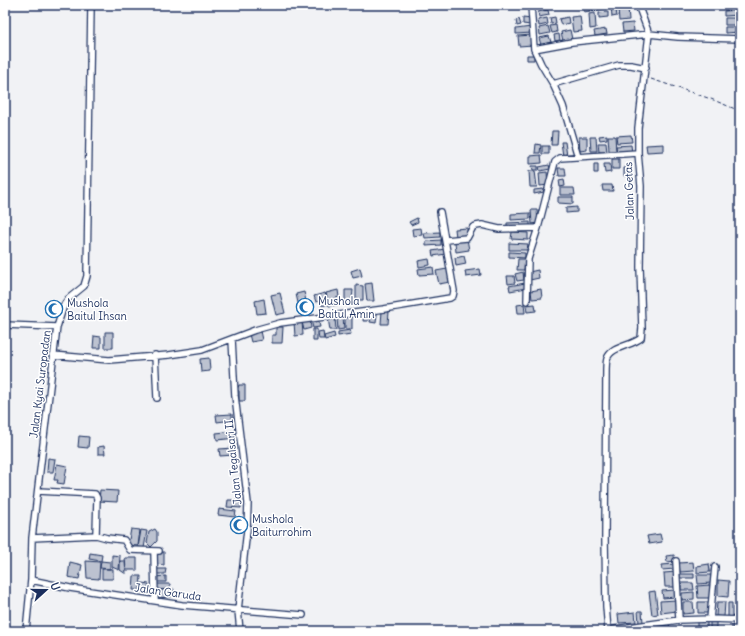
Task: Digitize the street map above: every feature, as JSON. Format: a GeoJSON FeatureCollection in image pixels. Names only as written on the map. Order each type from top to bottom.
{"type":"FeatureCollection","features":[{"type":"Feature","properties":{"kind":"street","name":"Jalan Kyai Suropadan"},"geometry":{"type":"LineString","coordinates":[[26,631],[31,580],[32,538],[57,327],[64,305],[68,299],[82,289],[86,282],[87,276],[91,5]]}},
{"type":"Feature","properties":{"kind":"street"},"geometry":{"type":"LineString","coordinates":[[532,5],[534,49],[563,106],[578,157]]}},
{"type":"Feature","properties":{"kind":"street","name":"Jalan Getas"},"geometry":{"type":"LineString","coordinates":[[608,630],[606,606],[605,538],[607,358],[616,349],[638,341],[641,338],[641,186],[638,153],[638,128],[649,34],[638,5]]}},
{"type":"Feature","properties":{"kind":"street"},"geometry":{"type":"LineString","coordinates":[[534,49],[572,42],[649,34],[678,37],[740,39]]}},
{"type":"Feature","properties":{"kind":"street"},"geometry":{"type":"LineString","coordinates":[[553,84],[618,65],[631,65],[646,68]]}},
{"type":"Feature","properties":{"kind":"street"},"geometry":{"type":"LineString","coordinates":[[527,301],[528,259],[538,228],[555,162],[560,158],[638,153]]}},
{"type":"Feature","properties":{"kind":"street"},"geometry":{"type":"LineString","coordinates":[[54,355],[109,360],[202,350],[256,330],[280,323],[384,309],[450,298],[453,296],[454,291],[440,212]]}},
{"type":"Feature","properties":{"kind":"street"},"geometry":{"type":"LineString","coordinates":[[446,240],[467,238],[473,227],[482,225],[499,229],[538,228]]}},
{"type":"Feature","properties":{"kind":"street"},"geometry":{"type":"LineString","coordinates":[[5,325],[57,327]]}},
{"type":"Feature","properties":{"kind":"street","name":"Jalan Tegalsari II"},"geometry":{"type":"LineString","coordinates":[[232,339],[235,396],[248,503],[247,530],[238,610],[240,631]]}},
{"type":"Feature","properties":{"kind":"street"},"geometry":{"type":"LineString","coordinates":[[155,355],[157,398]]}},
{"type":"Feature","properties":{"kind":"street"},"geometry":{"type":"LineString","coordinates":[[38,491],[95,494],[97,498],[96,534]]}},
{"type":"Feature","properties":{"kind":"street"},"geometry":{"type":"LineString","coordinates":[[32,538],[96,534],[107,538],[124,540],[130,550],[156,551],[155,600]]}},
{"type":"Feature","properties":{"kind":"street"},"geometry":{"type":"LineString","coordinates":[[676,561],[679,620]]}},
{"type":"Feature","properties":{"kind":"street"},"geometry":{"type":"LineString","coordinates":[[710,619],[715,567]]}},
{"type":"Feature","properties":{"kind":"street","name":"Jalan Garuda"},"geometry":{"type":"LineString","coordinates":[[31,580],[70,588],[182,605],[303,615]]}},
{"type":"Feature","properties":{"kind":"street"},"geometry":{"type":"LineString","coordinates":[[608,630],[679,620],[740,620]]}},
{"type":"Feature","properties":{"kind":"path"},"geometry":{"type":"LineString","coordinates":[[645,76],[711,99],[740,111]]}},
{"type":"Feature","properties":{"kind":"building"},"geometry":{"type":"Polygon","coordinates":[[[541,5],[550,5],[550,7],[542,8],[541,5]]]}},
{"type":"Feature","properties":{"kind":"building"},"geometry":{"type":"Polygon","coordinates":[[[583,5],[589,5],[590,11],[584,12],[583,5]]]}},
{"type":"Feature","properties":{"kind":"building"},"geometry":{"type":"Polygon","coordinates":[[[604,5],[605,8],[593,11],[592,8],[604,5]]]}},
{"type":"Feature","properties":{"kind":"building"},"geometry":{"type":"Polygon","coordinates":[[[611,5],[615,5],[617,16],[612,17],[611,5]]]}},
{"type":"Feature","properties":{"kind":"building"},"geometry":{"type":"Polygon","coordinates":[[[718,5],[734,5],[718,8],[718,5]]]}},
{"type":"Feature","properties":{"kind":"building"},"geometry":{"type":"Polygon","coordinates":[[[628,7],[629,20],[619,21],[618,8],[628,7]]]}},
{"type":"Feature","properties":{"kind":"building"},"geometry":{"type":"Polygon","coordinates":[[[548,10],[549,15],[539,17],[538,12],[548,10]]]}},
{"type":"Feature","properties":{"kind":"building"},"geometry":{"type":"Polygon","coordinates":[[[740,10],[740,15],[724,16],[724,11],[740,10]]]}},
{"type":"Feature","properties":{"kind":"building"},"geometry":{"type":"Polygon","coordinates":[[[608,12],[608,17],[599,18],[599,13],[608,12]]]}},
{"type":"Feature","properties":{"kind":"building"},"geometry":{"type":"Polygon","coordinates":[[[595,13],[596,28],[590,29],[589,14],[595,13]]]}},
{"type":"Feature","properties":{"kind":"building"},"geometry":{"type":"Polygon","coordinates":[[[580,16],[582,31],[573,32],[571,17],[580,16]]]}},
{"type":"Feature","properties":{"kind":"building"},"geometry":{"type":"Polygon","coordinates":[[[555,17],[556,23],[551,24],[550,18],[555,17]]]}},
{"type":"Feature","properties":{"kind":"building"},"geometry":{"type":"Polygon","coordinates":[[[568,17],[569,23],[561,25],[559,19],[568,17]]]}},
{"type":"Feature","properties":{"kind":"building"},"geometry":{"type":"Polygon","coordinates":[[[523,18],[531,19],[530,25],[523,24],[523,18]]]}},
{"type":"Feature","properties":{"kind":"building"},"geometry":{"type":"Polygon","coordinates":[[[547,18],[548,24],[539,26],[538,20],[547,18]]]}},
{"type":"Feature","properties":{"kind":"building"},"geometry":{"type":"Polygon","coordinates":[[[725,18],[740,18],[740,25],[725,25],[725,18]]]}},
{"type":"Feature","properties":{"kind":"building"},"geometry":{"type":"Polygon","coordinates":[[[519,19],[521,25],[517,26],[516,20],[519,19]]]}},
{"type":"Feature","properties":{"kind":"building"},"geometry":{"type":"Polygon","coordinates":[[[633,23],[634,31],[623,32],[622,24],[633,23]]]}},
{"type":"Feature","properties":{"kind":"building"},"geometry":{"type":"Polygon","coordinates":[[[556,25],[557,32],[552,33],[550,26],[556,25]]]}},
{"type":"Feature","properties":{"kind":"building"},"geometry":{"type":"Polygon","coordinates":[[[548,26],[550,33],[540,35],[539,28],[548,26]]]}},
{"type":"Feature","properties":{"kind":"building"},"geometry":{"type":"Polygon","coordinates":[[[531,27],[532,33],[516,34],[516,29],[531,27]]]}},
{"type":"Feature","properties":{"kind":"building"},"geometry":{"type":"Polygon","coordinates":[[[725,27],[740,27],[740,32],[725,33],[725,27]]]}},
{"type":"Feature","properties":{"kind":"building"},"geometry":{"type":"Polygon","coordinates":[[[606,29],[607,34],[595,36],[594,31],[606,29]]]}},
{"type":"Feature","properties":{"kind":"building"},"geometry":{"type":"Polygon","coordinates":[[[570,30],[572,39],[563,41],[561,32],[570,30]]]}},
{"type":"Feature","properties":{"kind":"building"},"geometry":{"type":"Polygon","coordinates":[[[559,34],[560,40],[555,41],[554,35],[559,34]]]}},
{"type":"Feature","properties":{"kind":"building"},"geometry":{"type":"Polygon","coordinates":[[[532,35],[533,45],[519,46],[518,36],[532,35]]]}},
{"type":"Feature","properties":{"kind":"building"},"geometry":{"type":"Polygon","coordinates":[[[549,36],[551,42],[541,45],[539,38],[549,36]]]}},
{"type":"Feature","properties":{"kind":"building"},"geometry":{"type":"Polygon","coordinates":[[[527,55],[534,55],[534,60],[527,60],[527,55]]]}},
{"type":"Feature","properties":{"kind":"building"},"geometry":{"type":"Polygon","coordinates":[[[552,131],[558,131],[557,145],[551,145],[552,131]]]}},
{"type":"Feature","properties":{"kind":"building"},"geometry":{"type":"Polygon","coordinates":[[[607,135],[607,139],[600,140],[599,136],[607,135]]]}},
{"type":"Feature","properties":{"kind":"building"},"geometry":{"type":"Polygon","coordinates":[[[631,135],[632,142],[617,143],[616,136],[631,135]]]}},
{"type":"Feature","properties":{"kind":"building"},"geometry":{"type":"Polygon","coordinates":[[[608,136],[615,136],[616,151],[609,151],[608,136]]]}},
{"type":"Feature","properties":{"kind":"building"},"geometry":{"type":"Polygon","coordinates":[[[579,137],[587,137],[587,150],[580,151],[579,137]]]}},
{"type":"Feature","properties":{"kind":"building"},"geometry":{"type":"Polygon","coordinates":[[[590,137],[596,137],[597,151],[591,151],[590,137]]]}},
{"type":"Feature","properties":{"kind":"building"},"geometry":{"type":"Polygon","coordinates":[[[561,142],[565,142],[567,156],[563,156],[561,142]]]}},
{"type":"Feature","properties":{"kind":"building"},"geometry":{"type":"Polygon","coordinates":[[[598,143],[606,143],[607,152],[599,152],[598,143]]]}},
{"type":"Feature","properties":{"kind":"building"},"geometry":{"type":"Polygon","coordinates":[[[536,144],[541,145],[540,153],[535,153],[536,144]]]}},
{"type":"Feature","properties":{"kind":"building"},"geometry":{"type":"Polygon","coordinates":[[[664,144],[664,151],[647,152],[646,145],[664,144]]]}},
{"type":"Feature","properties":{"kind":"building"},"geometry":{"type":"Polygon","coordinates":[[[631,145],[632,152],[617,153],[616,146],[631,145]]]}},
{"type":"Feature","properties":{"kind":"building"},"geometry":{"type":"Polygon","coordinates":[[[542,146],[549,146],[549,154],[542,154],[542,146]]]}},
{"type":"Feature","properties":{"kind":"building"},"geometry":{"type":"Polygon","coordinates":[[[541,155],[542,163],[530,164],[530,156],[541,155]]]}},
{"type":"Feature","properties":{"kind":"building"},"geometry":{"type":"Polygon","coordinates":[[[612,159],[619,159],[619,169],[612,169],[612,159]]]}},
{"type":"Feature","properties":{"kind":"building"},"geometry":{"type":"Polygon","coordinates":[[[594,164],[598,164],[598,173],[594,173],[594,164]]]}},
{"type":"Feature","properties":{"kind":"building"},"geometry":{"type":"Polygon","coordinates":[[[604,164],[610,164],[611,172],[605,173],[604,164]]]}},
{"type":"Feature","properties":{"kind":"building"},"geometry":{"type":"Polygon","coordinates":[[[549,165],[550,169],[540,171],[539,167],[549,165]]]}},
{"type":"Feature","properties":{"kind":"building"},"geometry":{"type":"Polygon","coordinates":[[[532,166],[538,166],[538,170],[533,170],[532,166]]]}},
{"type":"Feature","properties":{"kind":"building"},"geometry":{"type":"Polygon","coordinates":[[[630,167],[631,175],[624,176],[624,168],[630,167]]]}},
{"type":"Feature","properties":{"kind":"building"},"geometry":{"type":"Polygon","coordinates":[[[558,168],[565,168],[566,176],[559,176],[558,168]]]}},
{"type":"Feature","properties":{"kind":"building"},"geometry":{"type":"Polygon","coordinates":[[[529,171],[535,171],[537,187],[530,187],[529,171]]]}},
{"type":"Feature","properties":{"kind":"building"},"geometry":{"type":"Polygon","coordinates":[[[547,172],[548,185],[540,186],[539,173],[547,172]]]}},
{"type":"Feature","properties":{"kind":"building"},"geometry":{"type":"Polygon","coordinates":[[[564,179],[565,186],[560,187],[559,180],[564,179]]]}},
{"type":"Feature","properties":{"kind":"building"},"geometry":{"type":"Polygon","coordinates":[[[602,185],[612,185],[613,191],[603,191],[602,185]]]}},
{"type":"Feature","properties":{"kind":"building"},"geometry":{"type":"Polygon","coordinates":[[[560,188],[574,188],[575,195],[560,195],[560,188]]]}},
{"type":"Feature","properties":{"kind":"building"},"geometry":{"type":"Polygon","coordinates":[[[543,189],[544,192],[534,194],[534,190],[543,189]]]}},
{"type":"Feature","properties":{"kind":"building"},"geometry":{"type":"Polygon","coordinates":[[[558,197],[573,197],[573,204],[558,203],[558,197]]]}},
{"type":"Feature","properties":{"kind":"building"},"geometry":{"type":"Polygon","coordinates":[[[577,207],[577,212],[566,213],[566,208],[577,207]]]}},
{"type":"Feature","properties":{"kind":"building"},"geometry":{"type":"Polygon","coordinates":[[[531,210],[537,210],[538,223],[532,224],[531,210]]]}},
{"type":"Feature","properties":{"kind":"building"},"geometry":{"type":"Polygon","coordinates":[[[530,213],[530,219],[511,220],[511,214],[530,213]]]}},
{"type":"Feature","properties":{"kind":"building"},"geometry":{"type":"Polygon","coordinates":[[[417,218],[418,222],[411,225],[409,222],[417,218]]]}},
{"type":"Feature","properties":{"kind":"building"},"geometry":{"type":"Polygon","coordinates":[[[530,222],[530,227],[507,228],[507,223],[530,222]]]}},
{"type":"Feature","properties":{"kind":"building"},"geometry":{"type":"Polygon","coordinates":[[[421,228],[422,235],[413,236],[412,229],[421,228]]]}},
{"type":"Feature","properties":{"kind":"building"},"geometry":{"type":"Polygon","coordinates":[[[467,228],[468,236],[456,237],[455,229],[467,228]]]}},
{"type":"Feature","properties":{"kind":"building"},"geometry":{"type":"Polygon","coordinates":[[[440,232],[440,237],[425,238],[424,233],[440,232]]]}},
{"type":"Feature","properties":{"kind":"building"},"geometry":{"type":"Polygon","coordinates":[[[512,232],[528,233],[528,240],[511,239],[512,232]]]}},
{"type":"Feature","properties":{"kind":"building"},"geometry":{"type":"Polygon","coordinates":[[[467,239],[469,250],[456,252],[455,242],[467,239]]]}},
{"type":"Feature","properties":{"kind":"building"},"geometry":{"type":"Polygon","coordinates":[[[441,240],[441,245],[426,246],[426,241],[441,240]]]}},
{"type":"Feature","properties":{"kind":"building"},"geometry":{"type":"Polygon","coordinates":[[[509,243],[528,244],[527,250],[509,250],[509,243]]]}},
{"type":"Feature","properties":{"kind":"building"},"geometry":{"type":"Polygon","coordinates":[[[445,249],[446,254],[433,256],[432,251],[445,249]]]}},
{"type":"Feature","properties":{"kind":"building"},"geometry":{"type":"Polygon","coordinates":[[[509,252],[525,253],[525,258],[509,257],[509,252]]]}},
{"type":"Feature","properties":{"kind":"building"},"geometry":{"type":"Polygon","coordinates":[[[464,256],[466,264],[456,266],[455,258],[464,256]]]}},
{"type":"Feature","properties":{"kind":"building"},"geometry":{"type":"Polygon","coordinates":[[[429,259],[430,265],[419,267],[418,261],[429,259]]]}},
{"type":"Feature","properties":{"kind":"building"},"geometry":{"type":"Polygon","coordinates":[[[518,259],[525,259],[524,270],[517,270],[518,259]]]}},
{"type":"Feature","properties":{"kind":"building"},"geometry":{"type":"Polygon","coordinates":[[[433,267],[434,274],[419,275],[418,269],[433,267]]]}},
{"type":"Feature","properties":{"kind":"building"},"geometry":{"type":"Polygon","coordinates":[[[360,268],[362,276],[353,278],[351,271],[360,268]]]}},
{"type":"Feature","properties":{"kind":"building"},"geometry":{"type":"Polygon","coordinates":[[[447,269],[450,282],[439,284],[436,271],[447,269]]]}},
{"type":"Feature","properties":{"kind":"building"},"geometry":{"type":"Polygon","coordinates":[[[480,269],[481,275],[466,277],[465,271],[480,269]]]}},
{"type":"Feature","properties":{"kind":"building"},"geometry":{"type":"Polygon","coordinates":[[[538,270],[539,278],[530,280],[529,272],[538,270]]]}},
{"type":"Feature","properties":{"kind":"building"},"geometry":{"type":"Polygon","coordinates":[[[523,272],[524,280],[517,281],[515,274],[523,272]]]}},
{"type":"Feature","properties":{"kind":"building"},"geometry":{"type":"Polygon","coordinates":[[[507,276],[514,276],[515,283],[508,284],[507,276]]]}},
{"type":"Feature","properties":{"kind":"building"},"geometry":{"type":"Polygon","coordinates":[[[372,283],[374,301],[367,301],[365,284],[372,283]]]}},
{"type":"Feature","properties":{"kind":"building"},"geometry":{"type":"Polygon","coordinates":[[[525,283],[526,288],[510,291],[509,286],[525,283]]]}},
{"type":"Feature","properties":{"kind":"building"},"geometry":{"type":"Polygon","coordinates":[[[356,285],[363,286],[363,300],[356,300],[356,285]]]}},
{"type":"Feature","properties":{"kind":"building"},"geometry":{"type":"Polygon","coordinates":[[[541,289],[542,298],[532,299],[531,291],[541,289]]]}},
{"type":"Feature","properties":{"kind":"building"},"geometry":{"type":"Polygon","coordinates":[[[338,290],[339,297],[336,298],[337,305],[329,306],[326,293],[338,290]]]}},
{"type":"Feature","properties":{"kind":"building"},"geometry":{"type":"Polygon","coordinates":[[[345,290],[353,290],[352,301],[345,301],[345,290]]]}},
{"type":"Feature","properties":{"kind":"building"},"geometry":{"type":"Polygon","coordinates":[[[304,292],[306,301],[302,302],[304,311],[300,312],[296,294],[304,292]]]}},
{"type":"Feature","properties":{"kind":"building"},"geometry":{"type":"Polygon","coordinates":[[[280,293],[285,313],[276,315],[271,295],[280,293]]]}},
{"type":"Feature","properties":{"kind":"building"},"geometry":{"type":"Polygon","coordinates":[[[325,293],[329,304],[322,306],[320,301],[316,302],[314,296],[325,293]]]}},
{"type":"Feature","properties":{"kind":"building"},"geometry":{"type":"Polygon","coordinates":[[[264,299],[266,313],[257,314],[255,301],[264,299]]]}},
{"type":"Feature","properties":{"kind":"building"},"geometry":{"type":"Polygon","coordinates":[[[524,304],[525,313],[518,313],[517,305],[524,304]]]}},
{"type":"Feature","properties":{"kind":"building"},"geometry":{"type":"Polygon","coordinates":[[[535,304],[536,311],[527,312],[526,305],[535,304]]]}},
{"type":"Feature","properties":{"kind":"building"},"geometry":{"type":"Polygon","coordinates":[[[382,311],[389,312],[388,324],[381,324],[382,311]]]}},
{"type":"Feature","properties":{"kind":"building"},"geometry":{"type":"Polygon","coordinates":[[[364,312],[369,313],[368,321],[363,321],[364,312]]]}},
{"type":"Feature","properties":{"kind":"building"},"geometry":{"type":"Polygon","coordinates":[[[372,313],[377,314],[376,323],[370,322],[372,313]]]}},
{"type":"Feature","properties":{"kind":"building"},"geometry":{"type":"Polygon","coordinates":[[[352,316],[352,329],[345,329],[345,317],[352,316]]]}},
{"type":"Feature","properties":{"kind":"building"},"geometry":{"type":"Polygon","coordinates":[[[343,317],[344,329],[338,330],[337,318],[343,317]]]}},
{"type":"Feature","properties":{"kind":"building"},"geometry":{"type":"Polygon","coordinates":[[[318,318],[320,327],[313,328],[311,320],[318,318]]]}},
{"type":"Feature","properties":{"kind":"building"},"geometry":{"type":"Polygon","coordinates":[[[328,318],[335,318],[336,330],[330,330],[328,318]]]}},
{"type":"Feature","properties":{"kind":"building"},"geometry":{"type":"Polygon","coordinates":[[[310,320],[311,328],[304,330],[302,322],[310,320]]]}},
{"type":"Feature","properties":{"kind":"building"},"geometry":{"type":"Polygon","coordinates":[[[302,321],[303,335],[295,336],[294,322],[302,321]]]}},
{"type":"Feature","properties":{"kind":"building"},"geometry":{"type":"Polygon","coordinates":[[[276,327],[283,327],[282,343],[272,343],[272,335],[276,335],[276,327]]]}},
{"type":"Feature","properties":{"kind":"building"},"geometry":{"type":"Polygon","coordinates":[[[313,329],[317,329],[317,341],[313,341],[313,329]]]}},
{"type":"Feature","properties":{"kind":"building"},"geometry":{"type":"Polygon","coordinates":[[[350,330],[351,334],[338,336],[338,332],[350,330]]]}},
{"type":"Feature","properties":{"kind":"building"},"geometry":{"type":"Polygon","coordinates":[[[260,331],[262,340],[251,342],[249,334],[260,331]]]}},
{"type":"Feature","properties":{"kind":"building"},"geometry":{"type":"Polygon","coordinates":[[[323,331],[324,339],[319,339],[318,332],[323,331]]]}},
{"type":"Feature","properties":{"kind":"building"},"geometry":{"type":"Polygon","coordinates":[[[105,332],[113,332],[113,348],[105,348],[105,332]]]}},
{"type":"Feature","properties":{"kind":"building"},"geometry":{"type":"Polygon","coordinates":[[[334,333],[335,337],[325,340],[324,336],[334,333]]]}},
{"type":"Feature","properties":{"kind":"building"},"geometry":{"type":"Polygon","coordinates":[[[94,336],[101,337],[101,348],[93,348],[94,336]]]}},
{"type":"Feature","properties":{"kind":"building"},"geometry":{"type":"Polygon","coordinates":[[[209,358],[210,371],[201,372],[200,359],[209,358]]]}},
{"type":"Feature","properties":{"kind":"building"},"geometry":{"type":"Polygon","coordinates":[[[239,385],[245,385],[245,401],[239,401],[239,391],[237,390],[239,385]]]}},
{"type":"Feature","properties":{"kind":"building"},"geometry":{"type":"Polygon","coordinates":[[[232,414],[232,420],[217,422],[216,415],[232,414]]]}},
{"type":"Feature","properties":{"kind":"building"},"geometry":{"type":"Polygon","coordinates":[[[235,431],[236,438],[217,440],[216,433],[235,431]]]}},
{"type":"Feature","properties":{"kind":"building"},"geometry":{"type":"Polygon","coordinates":[[[79,436],[89,437],[88,448],[78,447],[79,436]]]}},
{"type":"Feature","properties":{"kind":"building"},"geometry":{"type":"Polygon","coordinates":[[[104,446],[105,454],[98,454],[98,447],[104,446]]]}},
{"type":"Feature","properties":{"kind":"building"},"geometry":{"type":"Polygon","coordinates":[[[234,448],[234,455],[220,456],[219,449],[234,448]]]}},
{"type":"Feature","properties":{"kind":"building"},"geometry":{"type":"Polygon","coordinates":[[[48,458],[55,459],[53,472],[47,472],[48,458]]]}},
{"type":"Feature","properties":{"kind":"building"},"geometry":{"type":"Polygon","coordinates":[[[57,464],[67,466],[64,484],[57,483],[58,480],[54,480],[57,464]]]}},
{"type":"Feature","properties":{"kind":"building"},"geometry":{"type":"Polygon","coordinates":[[[100,490],[118,491],[117,502],[99,501],[100,490]]]}},
{"type":"Feature","properties":{"kind":"building"},"geometry":{"type":"Polygon","coordinates":[[[228,500],[241,500],[241,508],[227,507],[228,500]]]}},
{"type":"Feature","properties":{"kind":"building"},"geometry":{"type":"Polygon","coordinates":[[[219,509],[236,511],[235,517],[218,515],[219,509]]]}},
{"type":"Feature","properties":{"kind":"building"},"geometry":{"type":"Polygon","coordinates":[[[131,529],[140,530],[138,546],[128,545],[131,529]]]}},
{"type":"Feature","properties":{"kind":"building"},"geometry":{"type":"Polygon","coordinates":[[[155,529],[157,532],[157,541],[151,547],[147,543],[149,532],[155,529]]]}},
{"type":"Feature","properties":{"kind":"building"},"geometry":{"type":"Polygon","coordinates":[[[141,530],[147,531],[144,548],[138,547],[141,530]]]}},
{"type":"Feature","properties":{"kind":"building"},"geometry":{"type":"Polygon","coordinates":[[[660,534],[662,542],[649,544],[647,536],[660,534]]]}},
{"type":"Feature","properties":{"kind":"building"},"geometry":{"type":"Polygon","coordinates":[[[157,552],[164,552],[164,565],[156,564],[157,552]]]}},
{"type":"Feature","properties":{"kind":"building"},"geometry":{"type":"Polygon","coordinates":[[[90,553],[102,555],[101,561],[89,559],[90,553]]]}},
{"type":"Feature","properties":{"kind":"building"},"geometry":{"type":"Polygon","coordinates":[[[112,555],[120,556],[119,570],[112,567],[112,555]]]}},
{"type":"Feature","properties":{"kind":"building"},"geometry":{"type":"Polygon","coordinates":[[[674,555],[675,561],[667,562],[666,556],[674,555]]]}},
{"type":"Feature","properties":{"kind":"building"},"geometry":{"type":"Polygon","coordinates":[[[125,558],[137,558],[137,570],[126,570],[125,558]]]}},
{"type":"Feature","properties":{"kind":"building"},"geometry":{"type":"Polygon","coordinates":[[[86,561],[100,562],[99,579],[87,578],[86,561]]]}},
{"type":"Feature","properties":{"kind":"building"},"geometry":{"type":"Polygon","coordinates":[[[101,561],[110,562],[110,569],[100,568],[101,561]]]}},
{"type":"Feature","properties":{"kind":"building"},"geometry":{"type":"Polygon","coordinates":[[[120,561],[125,561],[126,574],[120,570],[120,561]]]}},
{"type":"Feature","properties":{"kind":"building"},"geometry":{"type":"Polygon","coordinates":[[[70,562],[82,565],[79,579],[68,577],[70,562]]]}},
{"type":"Feature","properties":{"kind":"building"},"geometry":{"type":"Polygon","coordinates":[[[693,562],[694,571],[680,572],[679,563],[693,562]]]}},
{"type":"Feature","properties":{"kind":"building"},"geometry":{"type":"Polygon","coordinates":[[[675,564],[675,569],[662,570],[661,565],[675,564]]]}},
{"type":"Feature","properties":{"kind":"building"},"geometry":{"type":"Polygon","coordinates":[[[709,564],[710,572],[697,573],[697,566],[709,564]]]}},
{"type":"Feature","properties":{"kind":"building"},"geometry":{"type":"Polygon","coordinates":[[[102,569],[113,569],[113,579],[102,579],[102,569]]]}},
{"type":"Feature","properties":{"kind":"building"},"geometry":{"type":"Polygon","coordinates":[[[154,569],[166,569],[165,574],[156,574],[154,569]]]}},
{"type":"Feature","properties":{"kind":"building"},"geometry":{"type":"Polygon","coordinates":[[[676,572],[677,587],[665,587],[664,573],[676,572]]]}},
{"type":"Feature","properties":{"kind":"building"},"geometry":{"type":"Polygon","coordinates":[[[680,574],[694,574],[694,578],[680,578],[680,574]]]}},
{"type":"Feature","properties":{"kind":"building"},"geometry":{"type":"Polygon","coordinates":[[[697,575],[711,575],[711,583],[698,584],[697,575]]]}},
{"type":"Feature","properties":{"kind":"building"},"geometry":{"type":"Polygon","coordinates":[[[134,576],[141,576],[140,590],[133,590],[134,576]]]}},
{"type":"Feature","properties":{"kind":"building"},"geometry":{"type":"Polygon","coordinates":[[[166,576],[166,582],[156,582],[154,577],[166,576]]]}},
{"type":"Feature","properties":{"kind":"building"},"geometry":{"type":"Polygon","coordinates":[[[718,580],[729,581],[728,597],[718,596],[718,580]]]}},
{"type":"Feature","properties":{"kind":"building"},"geometry":{"type":"Polygon","coordinates":[[[142,583],[149,584],[148,593],[141,592],[142,583]]]}},
{"type":"Feature","properties":{"kind":"building"},"geometry":{"type":"Polygon","coordinates":[[[681,583],[693,583],[694,590],[681,590],[681,583]]]}},
{"type":"Feature","properties":{"kind":"building"},"geometry":{"type":"Polygon","coordinates":[[[157,584],[170,584],[170,590],[157,590],[157,584]]]}},
{"type":"Feature","properties":{"kind":"building"},"geometry":{"type":"Polygon","coordinates":[[[710,585],[710,598],[698,598],[697,586],[710,585]]]}},
{"type":"Feature","properties":{"kind":"building"},"geometry":{"type":"Polygon","coordinates":[[[174,589],[171,597],[155,598],[154,590],[174,589]]]}},
{"type":"Feature","properties":{"kind":"building"},"geometry":{"type":"Polygon","coordinates":[[[675,590],[676,597],[663,598],[662,591],[675,590]]]}},
{"type":"Feature","properties":{"kind":"building"},"geometry":{"type":"Polygon","coordinates":[[[655,591],[658,614],[652,615],[649,592],[655,591]]]}},
{"type":"Feature","properties":{"kind":"building"},"geometry":{"type":"Polygon","coordinates":[[[694,592],[694,599],[682,600],[682,593],[694,592]]]}},
{"type":"Feature","properties":{"kind":"building"},"geometry":{"type":"Polygon","coordinates":[[[676,600],[677,611],[661,613],[660,601],[676,600]]]}},
{"type":"Feature","properties":{"kind":"building"},"geometry":{"type":"Polygon","coordinates":[[[683,602],[693,602],[694,613],[683,614],[683,602]]]}},
{"type":"Feature","properties":{"kind":"building"},"geometry":{"type":"Polygon","coordinates":[[[698,602],[710,602],[710,613],[698,613],[698,602]]]}},
{"type":"Feature","properties":{"kind":"building"},"geometry":{"type":"Polygon","coordinates":[[[717,602],[725,602],[724,617],[716,616],[717,602]]]}},
{"type":"Feature","properties":{"kind":"building"},"geometry":{"type":"Polygon","coordinates":[[[728,603],[732,603],[732,617],[728,617],[728,603]]]}},
{"type":"Feature","properties":{"kind":"building"},"geometry":{"type":"Polygon","coordinates":[[[638,611],[642,611],[643,622],[639,623],[638,611]]]}},
{"type":"Feature","properties":{"kind":"building"},"geometry":{"type":"Polygon","coordinates":[[[635,612],[636,622],[619,623],[618,614],[635,612]]]}},
{"type":"Feature","properties":{"kind":"building"},"geometry":{"type":"Polygon","coordinates":[[[697,621],[707,622],[707,628],[697,627],[697,621]]]}},
{"type":"Feature","properties":{"kind":"building"},"geometry":{"type":"Polygon","coordinates":[[[710,622],[716,622],[716,631],[710,631],[710,622]]]}},
{"type":"Feature","properties":{"kind":"building"},"geometry":{"type":"Polygon","coordinates":[[[669,624],[671,631],[658,631],[658,626],[669,624]]]}},
{"type":"Feature","properties":{"kind":"building"},"geometry":{"type":"Polygon","coordinates":[[[732,625],[740,627],[739,631],[732,631],[732,625]]]}},
{"type":"Feature","properties":{"kind":"place","name":"Mushola Baitul Amin"},"geometry":{"type":"Point","coordinates":[305,307]}},
{"type":"Feature","properties":{"kind":"place","name":"Mushola Baitul Ihsan"},"geometry":{"type":"Point","coordinates":[54,309]}},
{"type":"Feature","properties":{"kind":"place","name":"Mushola Baiturrohim"},"geometry":{"type":"Point","coordinates":[239,525]}}]}
